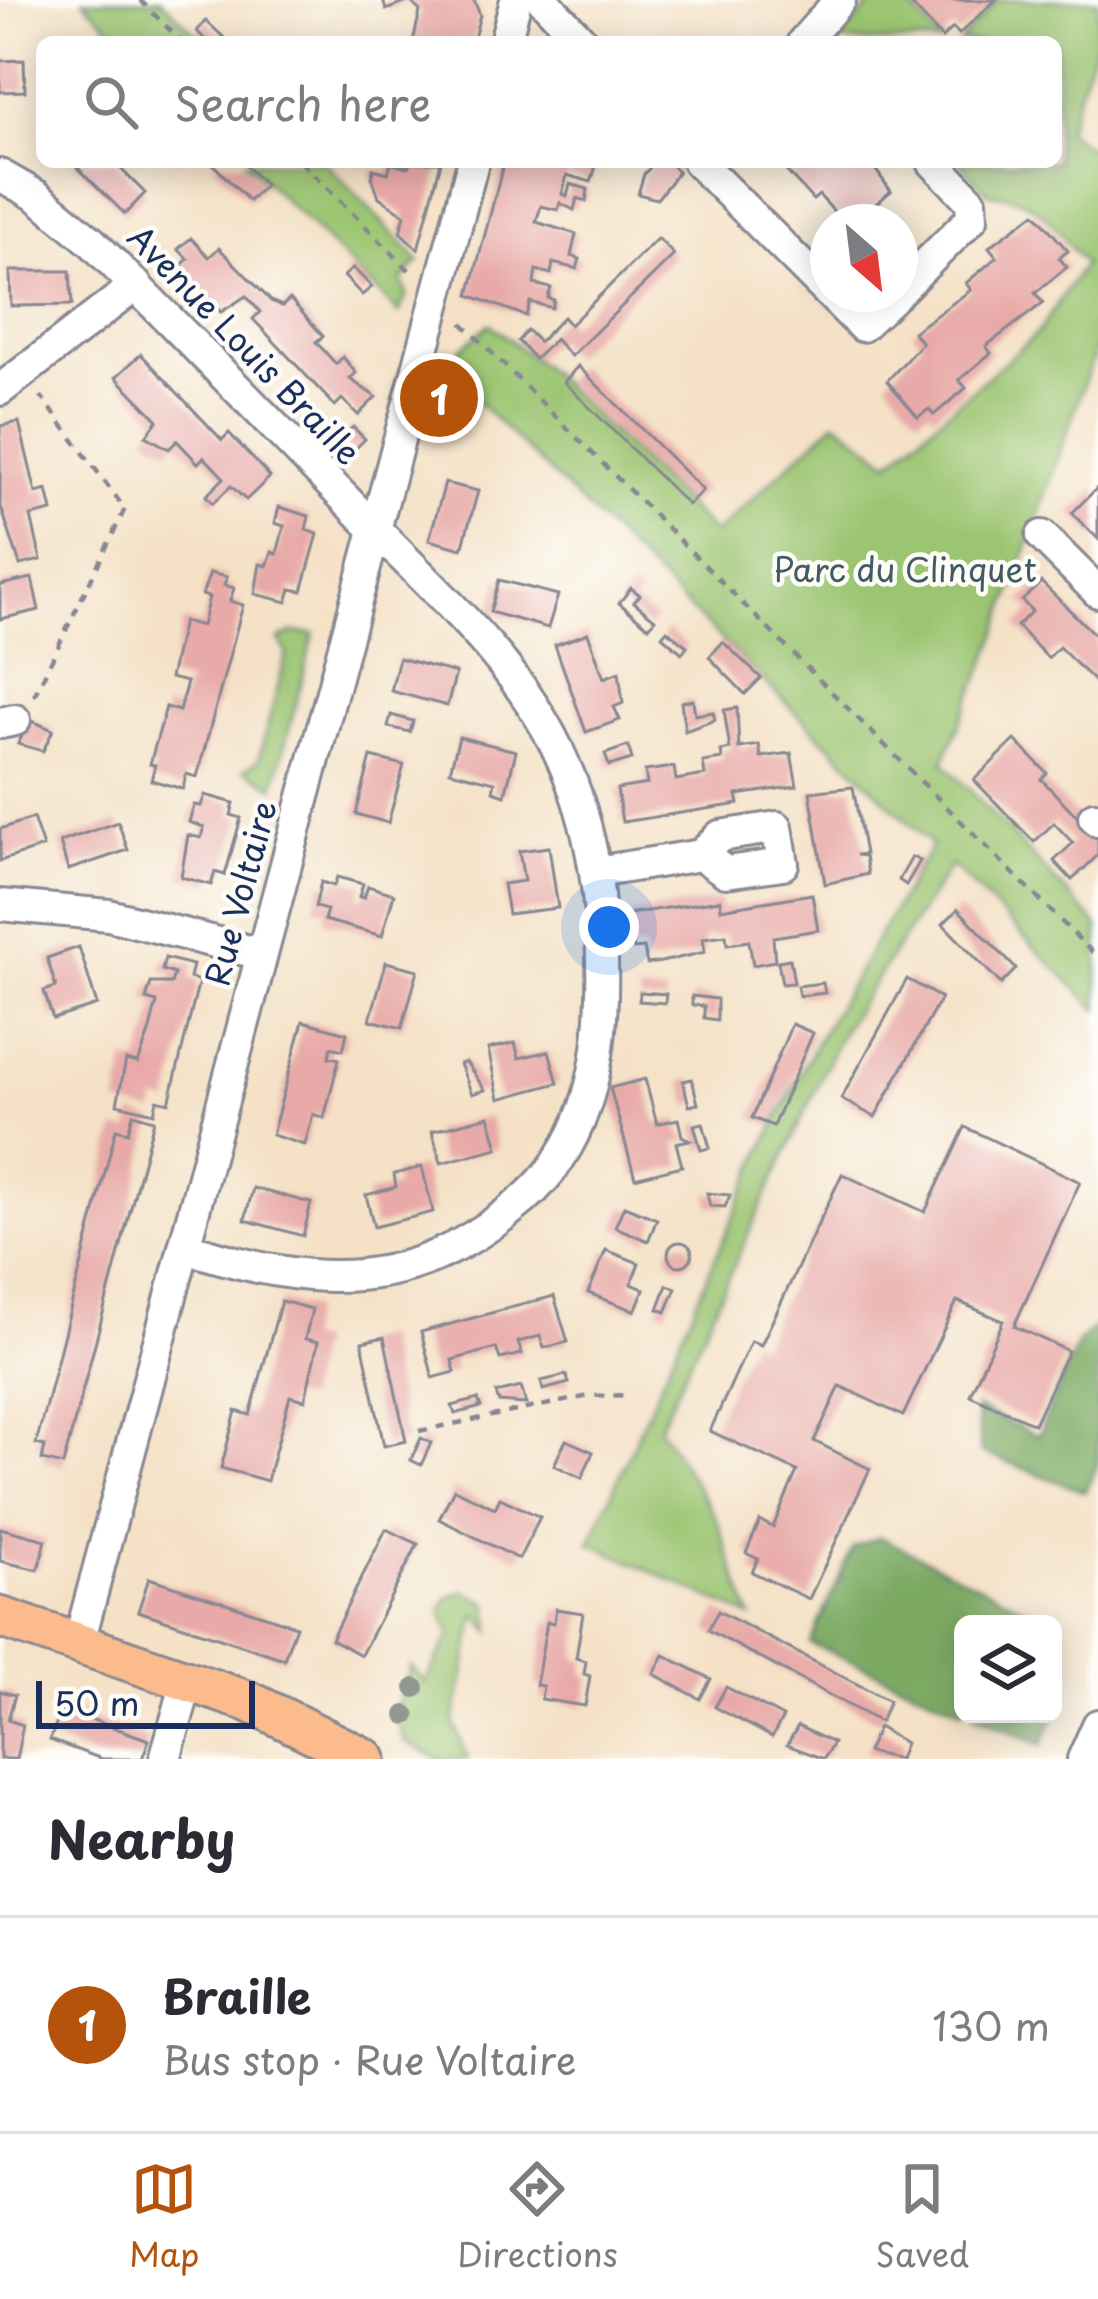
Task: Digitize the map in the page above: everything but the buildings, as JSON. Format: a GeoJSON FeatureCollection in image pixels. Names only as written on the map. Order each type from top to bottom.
{"type":"FeatureCollection","features":[{"type":"Feature","properties":{"kind":"main road"},"geometry":{"type":"LineString","coordinates":[[0,1617],[188,1679],[317,1730],[366,1759]]}},
{"type":"Feature","properties":{"kind":"street"},"geometry":{"type":"LineString","coordinates":[[507,36],[516,0]]}},
{"type":"Feature","properties":{"kind":"street"},"geometry":{"type":"LineString","coordinates":[[543,0],[577,36]]}},
{"type":"Feature","properties":{"kind":"street"},"geometry":{"type":"LineString","coordinates":[[811,36],[840,0]]}},
{"type":"Feature","properties":{"kind":"street","name":"Rue Voltaire"},"geometry":{"type":"LineString","coordinates":[[79,1642],[471,168]]}},
{"type":"Feature","properties":{"kind":"street"},"geometry":{"type":"LineString","coordinates":[[704,168],[810,274]]}},
{"type":"Feature","properties":{"kind":"street"},"geometry":{"type":"LineString","coordinates":[[918,272],[972,218],[971,200],[939,168]]}},
{"type":"Feature","properties":{"kind":"street","name":"Avenue Louis Braille"},"geometry":{"type":"LineString","coordinates":[[0,175],[75,226],[467,624],[528,698],[573,784],[596,872],[603,939],[597,1065],[573,1139],[544,1181],[472,1237],[432,1257],[375,1274],[326,1279],[275,1274],[184,1247]]}},
{"type":"Feature","properties":{"kind":"street"},"geometry":{"type":"LineString","coordinates":[[12,381],[136,285]]}},
{"type":"Feature","properties":{"kind":"street"},"geometry":{"type":"LineString","coordinates":[[848,312],[862,326],[877,312]]}},
{"type":"Feature","properties":{"kind":"street"},"geometry":{"type":"LineString","coordinates":[[1042,536],[1098,592]]}},
{"type":"Feature","properties":{"kind":"street"},"geometry":{"type":"LineString","coordinates":[[596,872],[701,855]]}},
{"type":"Feature","properties":{"kind":"street"},"geometry":{"type":"LineString","coordinates":[[0,905],[109,915],[262,953]]}},
{"type":"Feature","properties":{"kind":"street"},"geometry":{"type":"LineString","coordinates":[[165,1759],[188,1679]]}},
{"type":"Feature","properties":{"kind":"street"},"geometry":{"type":"LineString","coordinates":[[1083,1759],[1098,1725]]}},
{"type":"Feature","properties":{"kind":"path"},"geometry":{"type":"LineString","coordinates":[[140,0],[176,36]]}},
{"type":"Feature","properties":{"kind":"path"},"geometry":{"type":"LineString","coordinates":[[308,168],[1098,958]]}},
{"type":"Feature","properties":{"kind":"path"},"geometry":{"type":"LineString","coordinates":[[8,722],[31,704],[125,509],[12,381]]}},
{"type":"Feature","properties":{"kind":"path"},"geometry":{"type":"LineString","coordinates":[[419,1431],[590,1396],[631,1395]]}},
{"type":"Feature","properties":{"kind":"green space"},"geometry":{"type":"Polygon","coordinates":[[[83,0],[161,0],[199,36],[119,36],[83,0]]]}},
{"type":"Feature","properties":{"kind":"green space"},"geometry":{"type":"Polygon","coordinates":[[[875,0],[904,0],[937,36],[844,36],[875,0]]]}},
{"type":"Feature","properties":{"kind":"green space","name":"Parc du Clinquet"},"geometry":{"type":"Polygon","coordinates":[[[997,0],[1098,0],[1098,35],[1066,131],[1098,154],[1098,343],[994,643],[943,762],[1098,926],[1098,1010],[951,865],[843,1030],[659,1427],[715,1516],[751,1617],[590,1543],[764,1147],[816,1043],[932,845],[450,375],[452,356],[490,324],[549,372],[715,534],[836,421],[890,462],[1038,333],[1084,264],[1034,207],[989,194],[965,168],[1062,168],[1062,36],[965,36],[997,0]]]}},
{"type":"Feature","properties":{"kind":"green space"},"geometry":{"type":"Polygon","coordinates":[[[252,168],[331,168],[419,261],[402,280],[407,294],[399,313],[252,168]]]}},
{"type":"Feature","properties":{"kind":"green space"},"geometry":{"type":"Polygon","coordinates":[[[293,632],[314,634],[274,787],[244,769],[258,761],[287,653],[279,640],[293,632]]]}},
{"type":"Feature","properties":{"kind":"green space"},"geometry":{"type":"Polygon","coordinates":[[[1098,1325],[1098,1463],[1085,1492],[981,1452],[976,1408],[1038,1436],[1078,1343],[1098,1325]]]}},
{"type":"Feature","properties":{"kind":"green space"},"geometry":{"type":"Polygon","coordinates":[[[880,1537],[1032,1615],[954,1615],[954,1706],[810,1643],[853,1548],[880,1537]]]}},
{"type":"Feature","properties":{"kind":"green space"},"geometry":{"type":"Polygon","coordinates":[[[464,1591],[488,1603],[491,1631],[476,1615],[454,1723],[468,1759],[438,1759],[404,1741],[394,1712],[411,1666],[425,1683],[451,1634],[441,1611],[447,1599],[464,1591]]]}},
{"type":"Feature","properties":{"kind":"green space"},"geometry":{"type":"Polygon","coordinates":[[[992,1723],[1052,1723],[1042,1745],[992,1723]]]}},
{"type":"Feature","properties":{"kind":"place","name":"Braille"},"geometry":{"type":"Point","coordinates":[439,398]}}]}
